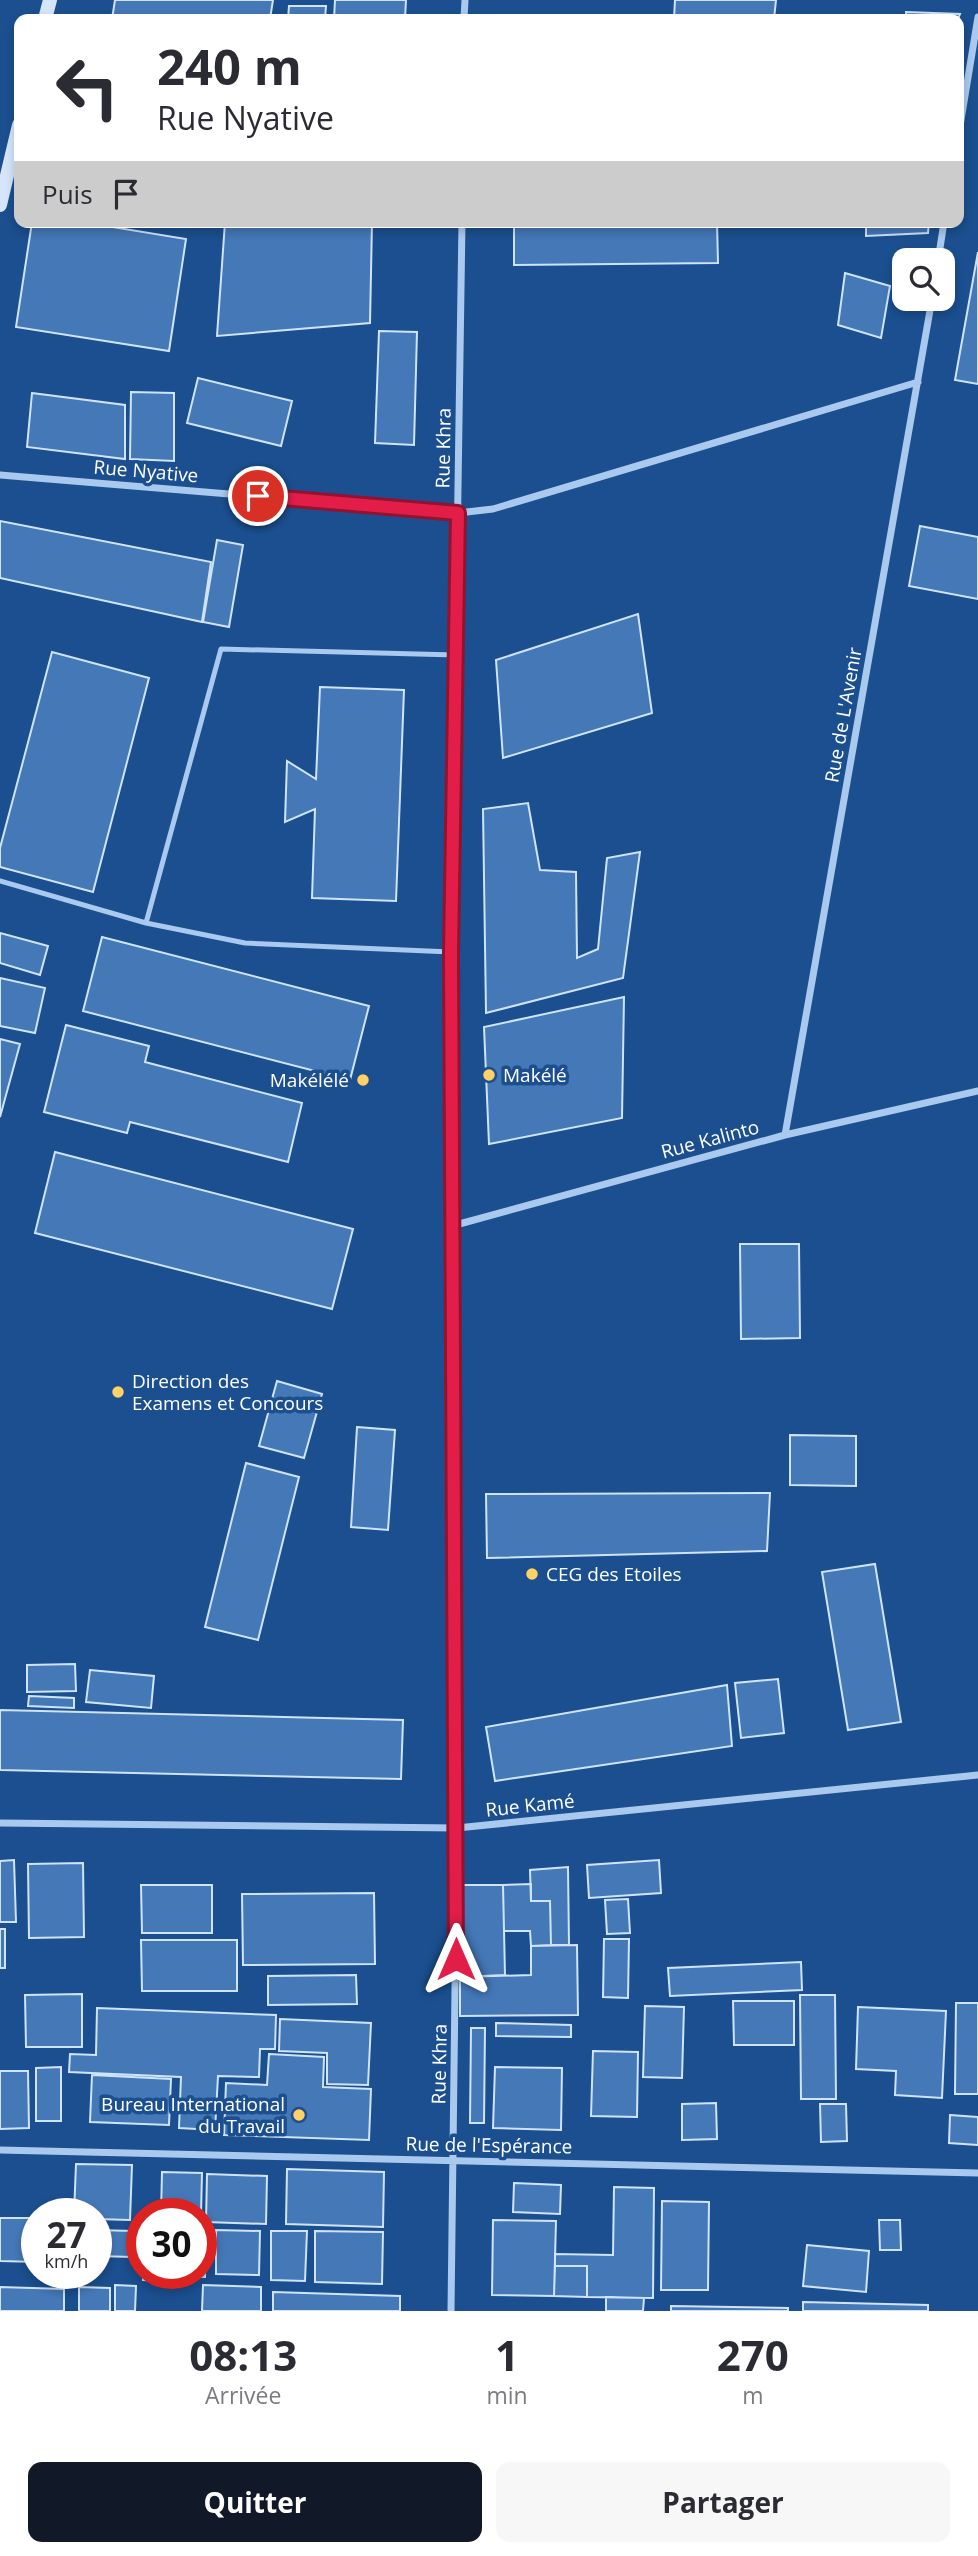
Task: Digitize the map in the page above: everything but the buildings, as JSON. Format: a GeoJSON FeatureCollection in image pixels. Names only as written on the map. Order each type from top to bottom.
{"type":"FeatureCollection","features":[{"type":"Feature","properties":{"kind":"main road"},"geometry":{"type":"LineString","coordinates":[[0,205],[14,146]]}},
{"type":"Feature","properties":{"kind":"street"},"geometry":{"type":"LineString","coordinates":[[964,102],[978,17]]}},
{"type":"Feature","properties":{"kind":"street","name":"Rue Khra"},"geometry":{"type":"LineString","coordinates":[[451,2311],[457,1828],[452,1564],[451,953],[461,228]]}},
{"type":"Feature","properties":{"kind":"street"},"geometry":{"type":"LineString","coordinates":[[940,248],[943,228]]}},
{"type":"Feature","properties":{"kind":"street","name":"Rue de L'Avenir"},"geometry":{"type":"LineString","coordinates":[[785,1135],[930,311]]}},
{"type":"Feature","properties":{"kind":"street","name":"Rue Nyative"},"geometry":{"type":"LineString","coordinates":[[0,475],[458,513],[493,509],[918,382]]}},
{"type":"Feature","properties":{"kind":"street","name":"Rue Kalinto"},"geometry":{"type":"LineString","coordinates":[[452,1226],[785,1135],[978,1091]]}},
{"type":"Feature","properties":{"kind":"street","name":"Rue Kamé"},"geometry":{"type":"LineString","coordinates":[[0,1823],[457,1828],[978,1775]]}},
{"type":"Feature","properties":{"kind":"street","name":"Rue de l'Espérance"},"geometry":{"type":"LineString","coordinates":[[0,2150],[978,2173]]}},
{"type":"Feature","properties":{"kind":"lane"},"geometry":{"type":"LineString","coordinates":[[146,923],[221,649],[456,655]]}},
{"type":"Feature","properties":{"kind":"lane"},"geometry":{"type":"LineString","coordinates":[[0,881],[146,923],[245,943],[451,953]]}},
{"type":"Feature","properties":{"kind":"place","name":"Makélé"},"geometry":{"type":"Point","coordinates":[489,1075]}},
{"type":"Feature","properties":{"kind":"place","name":"Makélélé"},"geometry":{"type":"Point","coordinates":[363,1080]}},
{"type":"Feature","properties":{"kind":"place","name":"Direction des Examens et Concours"},"geometry":{"type":"Point","coordinates":[118,1392]}},
{"type":"Feature","properties":{"kind":"place","name":"CEG des Etoiles"},"geometry":{"type":"Point","coordinates":[532,1574]}},
{"type":"Feature","properties":{"kind":"place","name":"Bureau International du Travail"},"geometry":{"type":"Point","coordinates":[299,2115]}},
{"type":"Feature","properties":{"kind":"route"},"geometry":{"type":"LineString","coordinates":[[258,496],[458,513],[451,953],[456,1959]]}}]}
